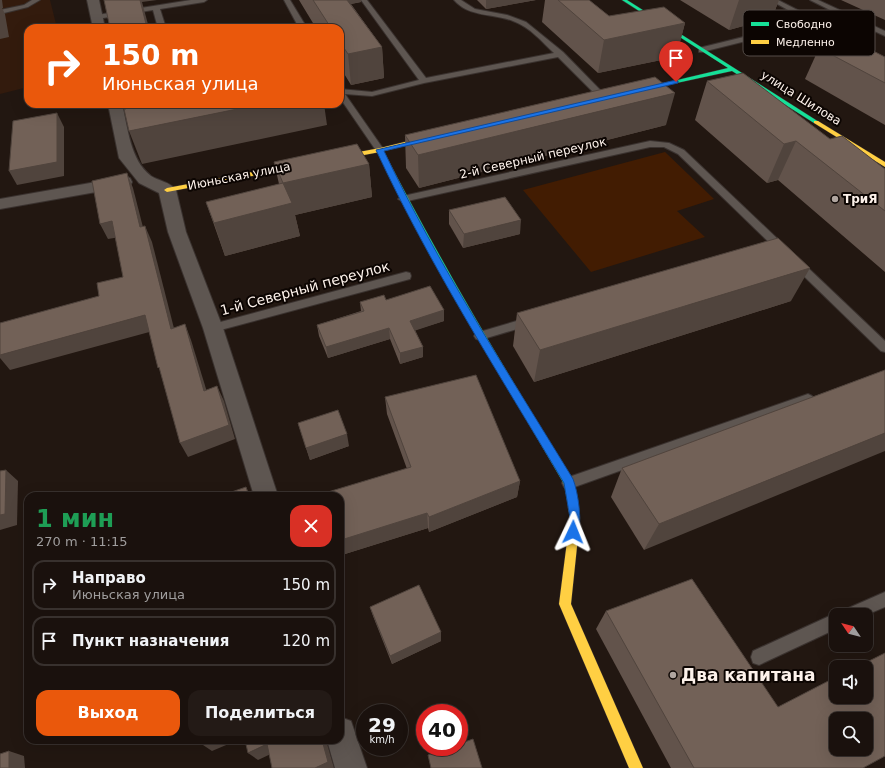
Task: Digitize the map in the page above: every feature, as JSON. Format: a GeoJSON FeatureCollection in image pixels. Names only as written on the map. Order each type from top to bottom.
{"type":"FeatureCollection","features":[{"type":"Feature","properties":{"kind":"street"},"geometry":{"type":"LineString","coordinates":[[94,0],[98,23]]}},
{"type":"Feature","properties":{"kind":"street","name":"улица Шилова"},"geometry":{"type":"LineString","coordinates":[[624,0],[885,165]]}},
{"type":"Feature","properties":{"kind":"street"},"geometry":{"type":"LineString","coordinates":[[627,93],[733,69]]}},
{"type":"Feature","properties":{"kind":"street"},"geometry":{"type":"LineString","coordinates":[[116,108],[126,135],[127,158],[145,179],[167,190],[178,232],[213,328],[265,492]]}},
{"type":"Feature","properties":{"kind":"street","name":"Июньская улица"},"geometry":{"type":"LineString","coordinates":[[167,190],[380,150],[442,136]]}},
{"type":"Feature","properties":{"kind":"street"},"geometry":{"type":"LineString","coordinates":[[380,150],[403,200],[436,260],[480,336],[569,482],[575,518],[565,604],[636,768]]}},
{"type":"Feature","properties":{"kind":"street"},"geometry":{"type":"LineString","coordinates":[[0,204],[145,179]]}},
{"type":"Feature","properties":{"kind":"street"},"geometry":{"type":"LineString","coordinates":[[344,744],[351,768]]}},
{"type":"Feature","properties":{"kind":"lane"},"geometry":{"type":"LineString","coordinates":[[0,12],[26,6],[37,0]]}},
{"type":"Feature","properties":{"kind":"lane"},"geometry":{"type":"LineString","coordinates":[[98,23],[156,8],[204,0]]}},
{"type":"Feature","properties":{"kind":"lane"},"geometry":{"type":"LineString","coordinates":[[287,0],[301,24]]}},
{"type":"Feature","properties":{"kind":"lane"},"geometry":{"type":"LineString","coordinates":[[364,0],[424,81]]}},
{"type":"Feature","properties":{"kind":"lane"},"geometry":{"type":"LineString","coordinates":[[457,0],[464,7],[481,14],[510,17],[524,23],[560,54],[604,98]]}},
{"type":"Feature","properties":{"kind":"lane"},"geometry":{"type":"LineString","coordinates":[[772,0],[792,10]]}},
{"type":"Feature","properties":{"kind":"lane"},"geometry":{"type":"LineString","coordinates":[[813,0],[834,10]]}},
{"type":"Feature","properties":{"kind":"lane"},"geometry":{"type":"LineString","coordinates":[[156,8],[161,24]]}},
{"type":"Feature","properties":{"kind":"lane"},"geometry":{"type":"LineString","coordinates":[[875,29],[885,34]]}},
{"type":"Feature","properties":{"kind":"lane"},"geometry":{"type":"LineString","coordinates":[[702,50],[743,39]]}},
{"type":"Feature","properties":{"kind":"lane"},"geometry":{"type":"LineString","coordinates":[[344,92],[372,94],[424,81],[560,54]]}},
{"type":"Feature","properties":{"kind":"lane"},"geometry":{"type":"LineString","coordinates":[[828,56],[842,63]]}},
{"type":"Feature","properties":{"kind":"lane"},"geometry":{"type":"LineString","coordinates":[[344,98],[380,150]]}},
{"type":"Feature","properties":{"kind":"lane","name":"2-й Северный переулок"},"geometry":{"type":"LineString","coordinates":[[403,200],[650,144],[660,143],[669,145],[681,152],[771,245],[885,348]]}},
{"type":"Feature","properties":{"kind":"lane","name":"1-й Северный переулок"},"geometry":{"type":"LineString","coordinates":[[213,328],[406,276]]}},
{"type":"Feature","properties":{"kind":"lane"},"geometry":{"type":"LineString","coordinates":[[480,336],[541,317]]}},
{"type":"Feature","properties":{"kind":"lane"},"geometry":{"type":"LineString","coordinates":[[569,482],[817,396]]}},
{"type":"Feature","properties":{"kind":"lane"},"geometry":{"type":"LineString","coordinates":[[865,608],[885,599]]}},
{"type":"Feature","properties":{"kind":"lane"},"geometry":{"type":"LineString","coordinates":[[759,656],[829,624]]}},
{"type":"Feature","properties":{"kind":"shaded area"},"geometry":{"type":"Polygon","coordinates":[[[0,0],[50,0],[56,24],[24,24],[24,88],[0,94],[0,0]]]}},
{"type":"Feature","properties":{"kind":"shaded area"},"geometry":{"type":"Polygon","coordinates":[[[665,152],[714,199],[677,211],[705,237],[591,272],[523,190],[665,152]]]}},
{"type":"Feature","properties":{"kind":"building"},"geometry":{"type":"Polygon","coordinates":[[[104,0],[140,0],[146,24],[109,24],[104,0]]]}},
{"type":"Feature","properties":{"kind":"building"},"geometry":{"type":"Polygon","coordinates":[[[313,0],[347,0],[382,47],[348,54],[344,48],[344,24],[328,24],[313,0]]]}},
{"type":"Feature","properties":{"kind":"building"},"geometry":{"type":"Polygon","coordinates":[[[558,0],[589,0],[609,16],[664,7],[685,23],[604,40],[558,0]]]}},
{"type":"Feature","properties":{"kind":"building"},"geometry":{"type":"Polygon","coordinates":[[[875,52],[885,57],[885,83],[834,56],[875,56],[875,52]]]}},
{"type":"Feature","properties":{"kind":"building"},"geometry":{"type":"Polygon","coordinates":[[[743,73],[830,139],[842,136],[885,169],[885,211],[796,141],[784,144],[707,81],[743,73]]]}},
{"type":"Feature","properties":{"kind":"building"},"geometry":{"type":"Polygon","coordinates":[[[655,77],[675,93],[418,155],[405,135],[655,77]]]}},
{"type":"Feature","properties":{"kind":"building"},"geometry":{"type":"Polygon","coordinates":[[[242,108],[129,131],[124,109],[242,108]]]}},
{"type":"Feature","properties":{"kind":"building"},"geometry":{"type":"Polygon","coordinates":[[[57,113],[57,162],[9,171],[13,121],[57,113]]]}},
{"type":"Feature","properties":{"kind":"building"},"geometry":{"type":"Polygon","coordinates":[[[357,144],[369,164],[283,183],[274,162],[357,144]]]}},
{"type":"Feature","properties":{"kind":"building"},"geometry":{"type":"Polygon","coordinates":[[[127,173],[140,227],[145,226],[171,329],[185,324],[204,391],[217,386],[229,425],[180,443],[159,367],[158,368],[145,315],[0,355],[0,323],[99,296],[97,283],[123,277],[112,221],[100,224],[92,181],[127,173]]]}},
{"type":"Feature","properties":{"kind":"building"},"geometry":{"type":"Polygon","coordinates":[[[283,183],[292,203],[214,223],[206,202],[283,183]]]}},
{"type":"Feature","properties":{"kind":"building"},"geometry":{"type":"Polygon","coordinates":[[[505,197],[521,220],[464,234],[449,210],[505,197]]]}},
{"type":"Feature","properties":{"kind":"building"},"geometry":{"type":"Polygon","coordinates":[[[778,238],[810,268],[540,350],[517,313],[778,238]]]}},
{"type":"Feature","properties":{"kind":"building"},"geometry":{"type":"Polygon","coordinates":[[[430,286],[444,310],[410,321],[423,347],[400,353],[389,328],[326,347],[317,325],[364,311],[360,302],[384,295],[386,300],[430,286]]]}},
{"type":"Feature","properties":{"kind":"building"},"geometry":{"type":"Polygon","coordinates":[[[885,370],[885,433],[659,524],[622,468],[885,370]]]}},
{"type":"Feature","properties":{"kind":"building"},"geometry":{"type":"Polygon","coordinates":[[[476,375],[520,481],[429,517],[427,513],[344,539],[344,492],[328,492],[411,467],[385,397],[476,375]]]}},
{"type":"Feature","properties":{"kind":"building"},"geometry":{"type":"Polygon","coordinates":[[[338,410],[347,434],[306,448],[298,423],[338,410]]]}},
{"type":"Feature","properties":{"kind":"building"},"geometry":{"type":"Polygon","coordinates":[[[6,470],[5,514],[0,515],[0,471],[6,470]]]}},
{"type":"Feature","properties":{"kind":"building"},"geometry":{"type":"Polygon","coordinates":[[[246,487],[248,492],[232,492],[246,487]]]}},
{"type":"Feature","properties":{"kind":"building"},"geometry":{"type":"Polygon","coordinates":[[[692,579],[778,707],[829,681],[829,704],[873,704],[873,660],[871,660],[885,653],[885,756],[863,768],[694,768],[606,611],[692,579]]]}},
{"type":"Feature","properties":{"kind":"building"},"geometry":{"type":"Polygon","coordinates":[[[419,585],[441,632],[390,656],[370,607],[419,585]]]}},
{"type":"Feature","properties":{"kind":"building"},"geometry":{"type":"Polygon","coordinates":[[[473,739],[482,768],[431,768],[428,756],[468,756],[468,741],[473,739]]]}},
{"type":"Feature","properties":{"kind":"building"},"geometry":{"type":"Polygon","coordinates":[[[246,744],[267,744],[248,753],[246,744]]]}},
{"type":"Feature","properties":{"kind":"building"},"geometry":{"type":"Polygon","coordinates":[[[267,744],[323,744],[328,762],[315,768],[272,768],[267,744]]]}},
{"type":"Feature","properties":{"kind":"building"},"geometry":{"type":"Polygon","coordinates":[[[9,751],[9,768],[0,768],[0,754],[9,751]]]}},
{"type":"Feature","properties":{"kind":"traffic: fast"},"geometry":{"type":"LineString","coordinates":[[624,0],[816,122]]}},
{"type":"Feature","properties":{"kind":"traffic: fast"},"geometry":{"type":"LineString","coordinates":[[637,91],[733,69]]}},
{"type":"Feature","properties":{"kind":"traffic: fast"},"geometry":{"type":"LineString","coordinates":[[380,150],[401,193],[447,277],[569,483],[573,507]]}},
{"type":"Feature","properties":{"kind":"traffic: slow"},"geometry":{"type":"LineString","coordinates":[[816,122],[885,165]]}},
{"type":"Feature","properties":{"kind":"traffic: slow"},"geometry":{"type":"LineString","coordinates":[[167,190],[380,150],[433,137]]}},
{"type":"Feature","properties":{"kind":"traffic: slow"},"geometry":{"type":"LineString","coordinates":[[573,507],[575,518],[565,604],[636,768]]}},
{"type":"Feature","properties":{"kind":"place","name":"ТриЯ"},"geometry":{"type":"Point","coordinates":[835,199]}},
{"type":"Feature","properties":{"kind":"place","name":"Два капитана"},"geometry":{"type":"Point","coordinates":[673,675]}},
{"type":"Feature","properties":{"kind":"route"},"geometry":{"type":"LineString","coordinates":[[573,532],[575,518],[569,482],[480,336],[436,260],[411,216],[380,150],[676,82]]}}]}
